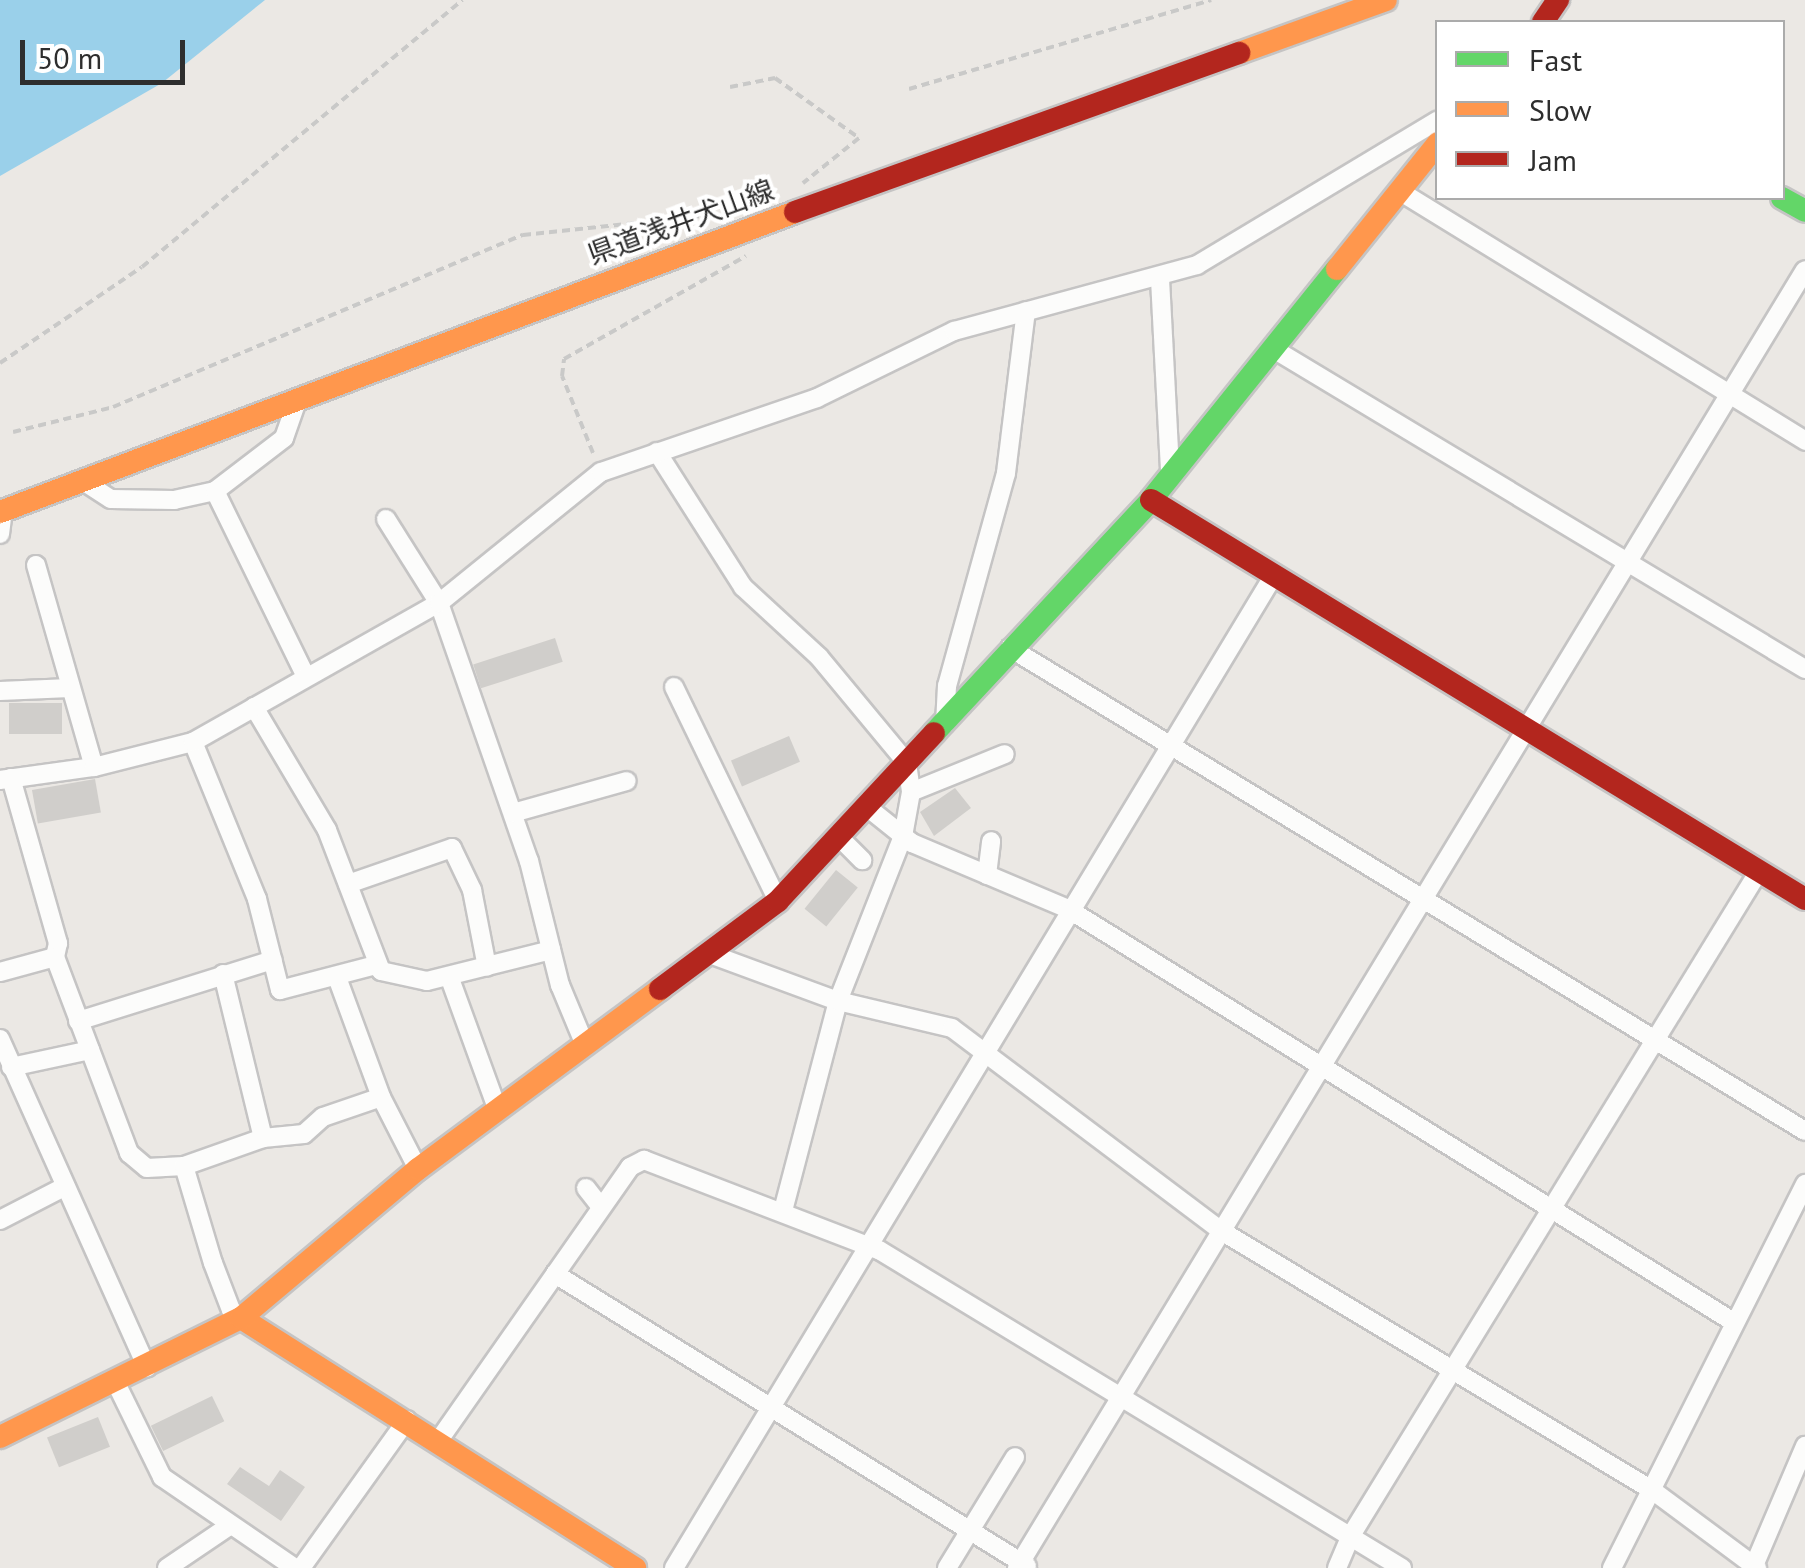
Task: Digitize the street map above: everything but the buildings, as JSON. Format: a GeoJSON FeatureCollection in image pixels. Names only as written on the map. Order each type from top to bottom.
{"type":"FeatureCollection","features":[{"type":"Feature","properties":{"kind":"street","name":"県道浅井犬山線"},"geometry":{"type":"LineString","coordinates":[[1,519],[82,480],[298,398],[779,218],[1386,0]]}},
{"type":"Feature","properties":{"kind":"street"},"geometry":{"type":"LineString","coordinates":[[380,1097],[323,1116],[304,1134],[263,1138],[184,1166],[146,1168],[133,1159],[55,957],[58,943],[6,779],[94,768],[193,742],[439,603],[601,472],[817,398],[954,331],[1160,279],[1234,248],[1308,193],[1435,122]]}},
{"type":"Feature","properties":{"kind":"street"},"geometry":{"type":"LineString","coordinates":[[0,1437],[147,1368],[241,1318],[497,1108],[778,901],[1150,500],[1435,147]]}},
{"type":"Feature","properties":{"kind":"street"},"geometry":{"type":"LineString","coordinates":[[1402,192],[1805,440]]}},
{"type":"Feature","properties":{"kind":"street"},"geometry":{"type":"LineString","coordinates":[[556,1274],[1023,1566],[1321,1066],[1632,562],[1805,270]]}},
{"type":"Feature","properties":{"kind":"street"},"geometry":{"type":"LineString","coordinates":[[1160,279],[1170,473]]}},
{"type":"Feature","properties":{"kind":"street"},"geometry":{"type":"LineString","coordinates":[[945,724],[947,686],[1006,473],[1026,311]]}},
{"type":"Feature","properties":{"kind":"street"},"geometry":{"type":"LineString","coordinates":[[1272,348],[1805,670]]}},
{"type":"Feature","properties":{"kind":"street"},"geometry":{"type":"LineString","coordinates":[[82,480],[111,499],[174,500],[215,491],[284,438],[298,398]]}},
{"type":"Feature","properties":{"kind":"street"},"geometry":{"type":"LineString","coordinates":[[657,452],[744,586],[819,657],[907,763],[911,792],[902,836],[838,1002],[783,1211]]}},
{"type":"Feature","properties":{"kind":"street"},"geometry":{"type":"LineString","coordinates":[[215,491],[306,677]]}},
{"type":"Feature","properties":{"kind":"street"},"geometry":{"type":"LineString","coordinates":[[1150,500],[1805,899]]}},
{"type":"Feature","properties":{"kind":"street"},"geometry":{"type":"LineString","coordinates":[[386,519],[439,603],[512,814],[585,1045]]}},
{"type":"Feature","properties":{"kind":"street"},"geometry":{"type":"LineString","coordinates":[[36,565],[94,768]]}},
{"type":"Feature","properties":{"kind":"street"},"geometry":{"type":"LineString","coordinates":[[674,1568],[767,1406],[1274,575]]}},
{"type":"Feature","properties":{"kind":"street"},"geometry":{"type":"LineString","coordinates":[[1010,648],[1805,1131]]}},
{"type":"Feature","properties":{"kind":"street"},"geometry":{"type":"LineString","coordinates":[[674,687],[778,901]]}},
{"type":"Feature","properties":{"kind":"street"},"geometry":{"type":"LineString","coordinates":[[0,691],[70,688]]}},
{"type":"Feature","properties":{"kind":"street"},"geometry":{"type":"LineString","coordinates":[[254,707],[326,830],[376,965],[408,982],[449,976],[552,950]]}},
{"type":"Feature","properties":{"kind":"street"},"geometry":{"type":"LineString","coordinates":[[193,742],[257,898],[280,990],[338,980],[376,965]]}},
{"type":"Feature","properties":{"kind":"street"},"geometry":{"type":"LineString","coordinates":[[911,792],[1005,754]]}},
{"type":"Feature","properties":{"kind":"street"},"geometry":{"type":"LineString","coordinates":[[512,814],[628,781]]}},
{"type":"Feature","properties":{"kind":"street"},"geometry":{"type":"LineString","coordinates":[[867,807],[902,836],[1068,909],[1552,1205],[1732,1321]]}},
{"type":"Feature","properties":{"kind":"street"},"geometry":{"type":"LineString","coordinates":[[839,837],[862,860]]}},
{"type":"Feature","properties":{"kind":"street"},"geometry":{"type":"LineString","coordinates":[[987,875],[991,840]]}},
{"type":"Feature","properties":{"kind":"street"},"geometry":{"type":"LineString","coordinates":[[348,884],[452,848],[472,890],[486,967]]}},
{"type":"Feature","properties":{"kind":"street"},"geometry":{"type":"LineString","coordinates":[[1337,1568],[1350,1538],[1552,1205],[1760,871]]}},
{"type":"Feature","properties":{"kind":"street"},"geometry":{"type":"LineString","coordinates":[[710,954],[838,1002],[952,1028],[1223,1232],[1652,1490],[1755,1567],[1805,1446]]}},
{"type":"Feature","properties":{"kind":"street"},"geometry":{"type":"LineString","coordinates":[[0,972],[55,957]]}},
{"type":"Feature","properties":{"kind":"street"},"geometry":{"type":"LineString","coordinates":[[78,1021],[273,960]]}},
{"type":"Feature","properties":{"kind":"street"},"geometry":{"type":"LineString","coordinates":[[223,974],[263,1138]]}},
{"type":"Feature","properties":{"kind":"street"},"geometry":{"type":"LineString","coordinates":[[449,976],[497,1108]]}},
{"type":"Feature","properties":{"kind":"street"},"geometry":{"type":"LineString","coordinates":[[338,980],[380,1097],[418,1170]]}},
{"type":"Feature","properties":{"kind":"street"},"geometry":{"type":"LineString","coordinates":[[0,1039],[147,1368]]}},
{"type":"Feature","properties":{"kind":"street"},"geometry":{"type":"LineString","coordinates":[[11,1066],[90,1050]]}},
{"type":"Feature","properties":{"kind":"street"},"geometry":{"type":"LineString","coordinates":[[439,1440],[630,1167],[644,1160],[866,1244],[1402,1568]]}},
{"type":"Feature","properties":{"kind":"street"},"geometry":{"type":"LineString","coordinates":[[184,1166],[231,1310],[635,1568]]}},
{"type":"Feature","properties":{"kind":"street"},"geometry":{"type":"LineString","coordinates":[[1612,1568],[1732,1321],[1805,1184]]}},
{"type":"Feature","properties":{"kind":"street"},"geometry":{"type":"LineString","coordinates":[[0,1220],[64,1187]]}},
{"type":"Feature","properties":{"kind":"street"},"geometry":{"type":"LineString","coordinates":[[586,1188],[602,1207]]}},
{"type":"Feature","properties":{"kind":"street"},"geometry":{"type":"LineString","coordinates":[[116,1383],[162,1477],[229,1526],[298,1568],[407,1420]]}},
{"type":"Feature","properties":{"kind":"street"},"geometry":{"type":"LineString","coordinates":[[947,1568],[1015,1456]]}},
{"type":"Feature","properties":{"kind":"street"},"geometry":{"type":"LineString","coordinates":[[167,1568],[229,1526]]}},
{"type":"Feature","properties":{"kind":"path"},"geometry":{"type":"LineString","coordinates":[[0,364],[156,255],[462,0]]}},
{"type":"Feature","properties":{"kind":"path"},"geometry":{"type":"LineString","coordinates":[[909,89],[1211,0]]}},
{"type":"Feature","properties":{"kind":"path"},"geometry":{"type":"LineString","coordinates":[[730,87],[775,78],[859,138],[775,205],[779,218]]}},
{"type":"Feature","properties":{"kind":"path"},"geometry":{"type":"LineString","coordinates":[[13,432],[113,407],[522,235],[716,215]]}},
{"type":"Feature","properties":{"kind":"path"},"geometry":{"type":"LineString","coordinates":[[601,472],[562,376],[564,359],[752,252],[744,231]]}},
{"type":"Feature","properties":{"kind":"water"},"geometry":{"type":"Polygon","coordinates":[[[0,0],[265,0],[162,83],[0,176],[0,0]]]}},
{"type":"Feature","properties":{"kind":"traffic: fast"},"geometry":{"type":"LineString","coordinates":[[1785,200],[1805,211]]}},
{"type":"Feature","properties":{"kind":"traffic: fast"},"geometry":{"type":"LineString","coordinates":[[934,733],[1151,500],[1337,269]]}},
{"type":"Feature","properties":{"kind":"traffic: slow"},"geometry":{"type":"LineString","coordinates":[[1239,53],[1386,0]]}},
{"type":"Feature","properties":{"kind":"traffic: slow"},"geometry":{"type":"LineString","coordinates":[[1337,269],[1435,147]]}},
{"type":"Feature","properties":{"kind":"traffic: slow"},"geometry":{"type":"LineString","coordinates":[[0,512],[795,212]]}},
{"type":"Feature","properties":{"kind":"traffic: slow"},"geometry":{"type":"LineString","coordinates":[[0,1437],[241,1318],[418,1169],[660,989]]}},
{"type":"Feature","properties":{"kind":"traffic: slow"},"geometry":{"type":"LineString","coordinates":[[241,1318],[635,1568]]}},
{"type":"Feature","properties":{"kind":"traffic: jam"},"geometry":{"type":"LineString","coordinates":[[1544,20],[1558,0]]}},
{"type":"Feature","properties":{"kind":"traffic: jam"},"geometry":{"type":"LineString","coordinates":[[795,212],[1239,53]]}},
{"type":"Feature","properties":{"kind":"traffic: jam"},"geometry":{"type":"LineString","coordinates":[[1151,500],[1805,899]]}},
{"type":"Feature","properties":{"kind":"traffic: jam"},"geometry":{"type":"LineString","coordinates":[[660,989],[778,901],[934,733]]}}]}
